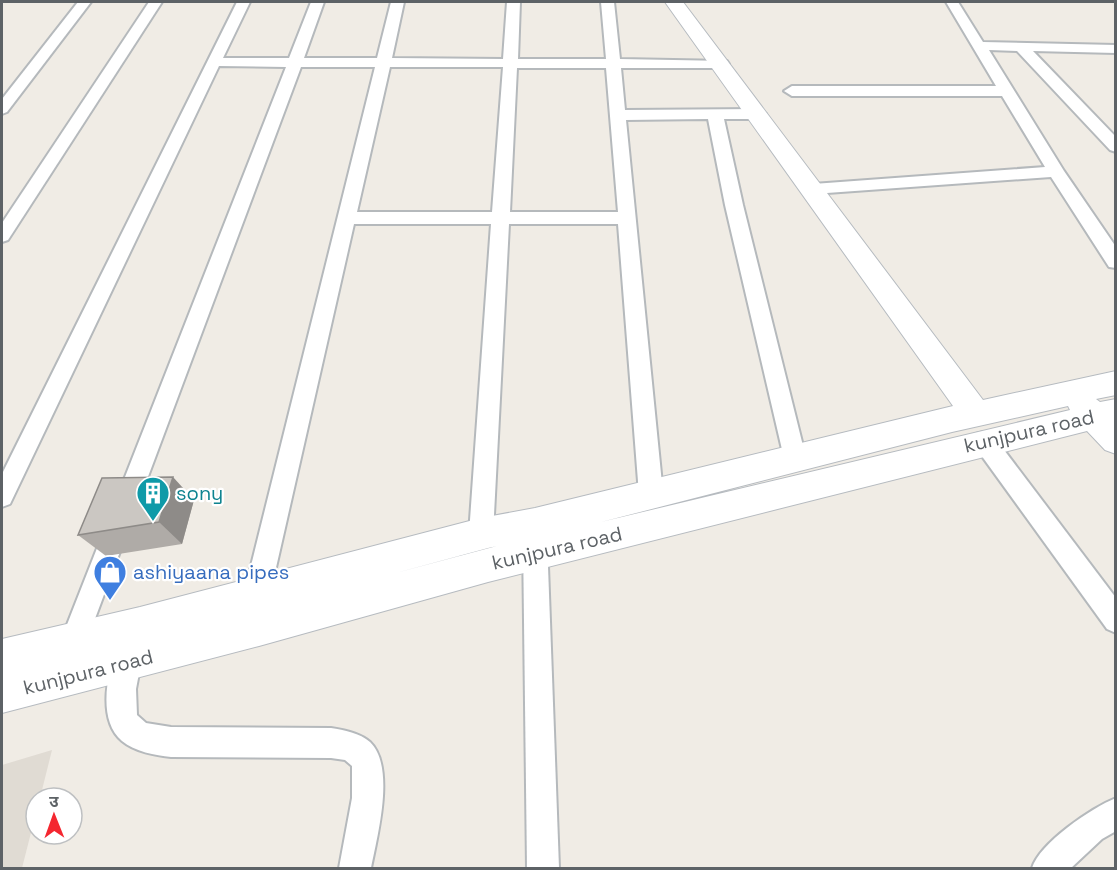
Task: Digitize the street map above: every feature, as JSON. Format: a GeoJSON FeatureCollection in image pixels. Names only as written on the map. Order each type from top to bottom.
{"type":"FeatureCollection","features":[{"type":"Feature","properties":{"kind":"street"},"geometry":{"type":"LineString","coordinates":[[2,109],[84,2]]}},
{"type":"Feature","properties":{"kind":"street"},"geometry":{"type":"LineString","coordinates":[[2,236],[155,2]]}},
{"type":"Feature","properties":{"kind":"street"},"geometry":{"type":"LineString","coordinates":[[2,497],[243,2]]}},
{"type":"Feature","properties":{"kind":"street"},"geometry":{"type":"LineString","coordinates":[[74,640],[318,2]]}},
{"type":"Feature","properties":{"kind":"street"},"geometry":{"type":"LineString","coordinates":[[257,594],[398,2]]}},
{"type":"Feature","properties":{"kind":"street"},"geometry":{"type":"LineString","coordinates":[[481,534],[514,2]]}},
{"type":"Feature","properties":{"kind":"street"},"geometry":{"type":"LineString","coordinates":[[609,2],[651,494]]}},
{"type":"Feature","properties":{"kind":"street"},"geometry":{"type":"LineString","coordinates":[[674,2],[813,189],[1116,620]]}},
{"type":"Feature","properties":{"kind":"street"},"geometry":{"type":"LineString","coordinates":[[952,2],[1056,172],[1116,262]]}},
{"type":"Feature","properties":{"kind":"street"},"geometry":{"type":"LineString","coordinates":[[981,46],[1116,49]]}},
{"type":"Feature","properties":{"kind":"street"},"geometry":{"type":"LineString","coordinates":[[1021,47],[1116,147]]}},
{"type":"Feature","properties":{"kind":"street"},"geometry":{"type":"LineString","coordinates":[[213,62],[614,66],[722,64]]}},
{"type":"Feature","properties":{"kind":"street"},"geometry":{"type":"LineString","coordinates":[[2,85],[20,85]]}},
{"type":"Feature","properties":{"kind":"street"},"geometry":{"type":"LineString","coordinates":[[792,91],[1008,92]]}},
{"type":"Feature","properties":{"kind":"street"},"geometry":{"type":"LineString","coordinates":[[618,115],[758,114]]}},
{"type":"Feature","properties":{"kind":"street"},"geometry":{"type":"LineString","coordinates":[[715,115],[734,205],[795,459]]}},
{"type":"Feature","properties":{"kind":"street"},"geometry":{"type":"LineString","coordinates":[[813,189],[1056,172]]}},
{"type":"Feature","properties":{"kind":"street"},"geometry":{"type":"LineString","coordinates":[[346,218],[627,218]]}},
{"type":"Feature","properties":{"kind":"street","name":"kunjpura road"},"geometry":{"type":"LineString","coordinates":[[2,694],[125,663],[488,564],[535,538],[651,494],[795,459],[980,428],[1105,403]]}},
{"type":"Feature","properties":{"kind":"street","name":"kunjpura road"},"geometry":{"type":"LineString","coordinates":[[2,658],[140,625],[481,534],[535,538],[980,428]]}},
{"type":"Feature","properties":{"kind":"street"},"geometry":{"type":"LineString","coordinates":[[535,538],[543,868]]}},
{"type":"Feature","properties":{"kind":"street"},"geometry":{"type":"LineString","coordinates":[[140,625],[125,663],[120,712],[131,730],[145,740],[331,742],[350,745],[366,761],[369,781],[355,868]]}},
{"type":"Feature","properties":{"kind":"street"},"geometry":{"type":"LineString","coordinates":[[1048,868],[1091,828],[1116,813]]}},
{"type":"Feature","properties":{"kind":"shaded area"},"geometry":{"type":"Polygon","coordinates":[[[52,750],[43,786],[24,786],[24,846],[28,846],[22,868],[2,868],[2,765],[52,750]]]}},
{"type":"Feature","properties":{"kind":"building"},"geometry":{"type":"Polygon","coordinates":[[[173,477],[159,522],[78,535],[102,478],[173,477]]]}},
{"type":"Feature","properties":{"kind":"place","name":"sony"},"geometry":{"type":"Point","coordinates":[153,522]}},
{"type":"Feature","properties":{"kind":"place","name":"ashiyaana pipes"},"geometry":{"type":"Point","coordinates":[110,601]}}]}
